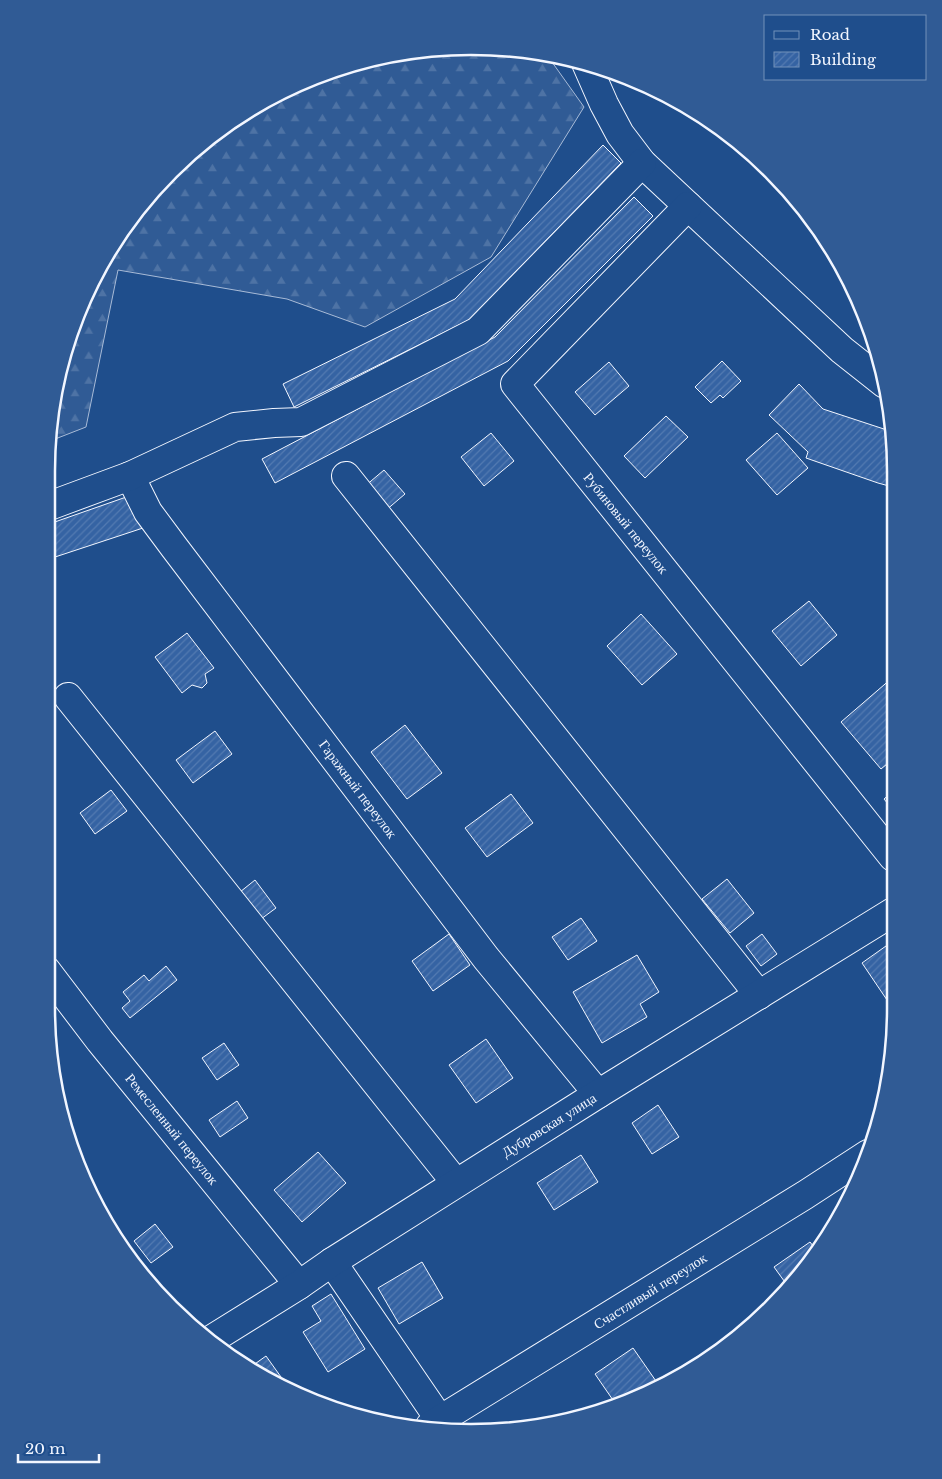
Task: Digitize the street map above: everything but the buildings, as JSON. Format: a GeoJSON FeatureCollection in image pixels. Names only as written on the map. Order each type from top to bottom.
{"type":"FeatureCollection","features":[{"type":"Feature","properties":{"kind":"street"},"geometry":{"type":"LineString","coordinates":[[590,72],[620,134],[642,163],[842,350],[876,377]]}},
{"type":"Feature","properties":{"kind":"street"},"geometry":{"type":"LineString","coordinates":[[55,504],[130,476],[235,427],[300,422],[478,331],[642,163]]}},
{"type":"Feature","properties":{"kind":"street","name":"Рубиновый переулок"},"geometry":{"type":"LineString","coordinates":[[688,206],[515,384],[887,849]]}},
{"type":"Feature","properties":{"kind":"street","name":"Гаражный переулок"},"geometry":{"type":"LineString","coordinates":[[130,476],[148,512],[174,547],[486,958],[598,1094]]}},
{"type":"Feature","properties":{"kind":"street"},"geometry":{"type":"LineString","coordinates":[[346,476],[758,995]]}},
{"type":"Feature","properties":{"kind":"street"},"geometry":{"type":"LineString","coordinates":[[68,697],[456,1183]]}},
{"type":"Feature","properties":{"kind":"street","name":"Дубровская улица"},"geometry":{"type":"LineString","coordinates":[[216,1337],[456,1183],[887,916]]}},
{"type":"Feature","properties":{"kind":"street","name":"Ремесленный переулок"},"geometry":{"type":"LineString","coordinates":[[55,982],[100,1041],[299,1285]]}},
{"type":"Feature","properties":{"kind":"street","name":"Счастливый переулок"},"geometry":{"type":"LineString","coordinates":[[436,1422],[805,1196],[857,1161]]}},
{"type":"Feature","properties":{"kind":"street"},"geometry":{"type":"LineString","coordinates":[[332,1262],[434,1422]]}},
{"type":"Feature","properties":{"kind":"green space"},"geometry":{"type":"Polygon","coordinates":[[[444,56],[498,56],[553,63],[584,107],[491,257],[365,327],[287,299],[118,270],[86,427],[57,438],[63,390],[69,363],[77,337],[98,287],[125,240],[158,197],[197,158],[240,125],[287,98],[337,77],[390,63],[444,56]]]}}]}
